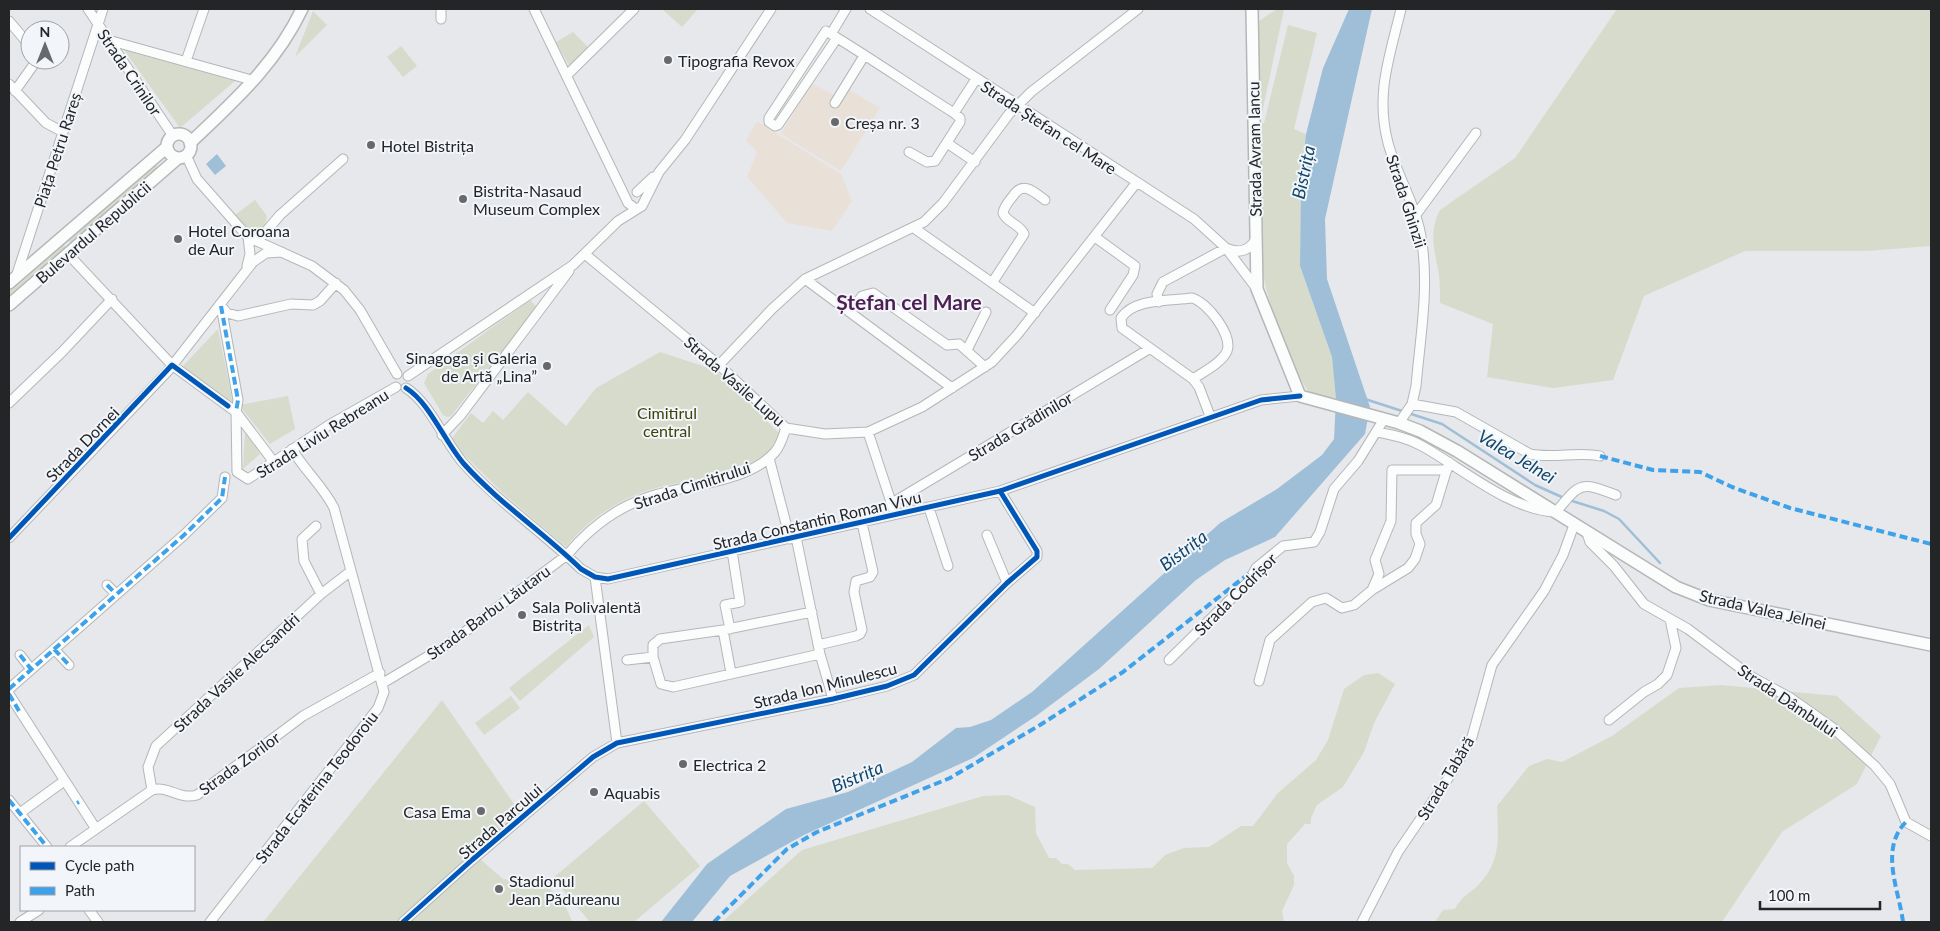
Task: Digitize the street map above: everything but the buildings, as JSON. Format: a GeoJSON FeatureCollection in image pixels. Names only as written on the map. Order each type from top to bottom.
{"type":"FeatureCollection","features":[{"type":"Feature","properties":{"kind":"main road"},"geometry":{"type":"LineString","coordinates":[[188,140],[248,79],[279,40],[295,9]]}},
{"type":"Feature","properties":{"kind":"main road"},"geometry":{"type":"LineString","coordinates":[[188,140],[254,81],[284,43],[302,9]]}},
{"type":"Feature","properties":{"kind":"main road","name":"Strada Avram Iancu"},"geometry":{"type":"LineString","coordinates":[[1252,9],[1257,289]]}},
{"type":"Feature","properties":{"kind":"main road"},"geometry":{"type":"LineString","coordinates":[[179,135],[188,140],[190,150],[182,157],[170,155],[167,148],[168,141],[173,136],[179,135]]}},
{"type":"Feature","properties":{"kind":"main road","name":"Bulevardul Republicii"},"geometry":{"type":"LineString","coordinates":[[12,280],[167,148]]}},
{"type":"Feature","properties":{"kind":"main road","name":"Bulevardul Republicii"},"geometry":{"type":"LineString","coordinates":[[9,305],[182,157]]}},
{"type":"Feature","properties":{"kind":"main road","name":"Strada Ștefan cel Mare"},"geometry":{"type":"LineString","coordinates":[[1257,289],[1300,396]]}},
{"type":"Feature","properties":{"kind":"main road","name":"Strada Valea Jelnei"},"geometry":{"type":"LineString","coordinates":[[1300,396],[1384,419],[1401,421],[1457,451],[1676,587],[1709,600],[1931,645]]}},
{"type":"Feature","properties":{"kind":"street","name":"Strada Crinilor"},"geometry":{"type":"LineString","coordinates":[[88,9],[173,136]]}},
{"type":"Feature","properties":{"kind":"street","name":"Piața Petru Rareș"},"geometry":{"type":"LineString","coordinates":[[12,280],[103,9]]}},
{"type":"Feature","properties":{"kind":"street"},"geometry":{"type":"LineString","coordinates":[[186,61],[204,9]]}},
{"type":"Feature","properties":{"kind":"street"},"geometry":{"type":"LineString","coordinates":[[441,9],[441,19]]}},
{"type":"Feature","properties":{"kind":"street"},"geometry":{"type":"LineString","coordinates":[[534,9],[631,204]]}},
{"type":"Feature","properties":{"kind":"street"},"geometry":{"type":"LineString","coordinates":[[567,75],[634,9]]}},
{"type":"Feature","properties":{"kind":"street"},"geometry":{"type":"LineString","coordinates":[[631,204],[629,196],[659,172],[685,140],[772,9]]}},
{"type":"Feature","properties":{"kind":"street"},"geometry":{"type":"LineString","coordinates":[[846,9],[834,36],[778,125],[771,124],[769,118],[826,31],[834,36],[864,56],[954,113],[960,118],[960,122],[937,159],[932,162],[909,152]]}},
{"type":"Feature","properties":{"kind":"street","name":"Strada Ștefan cel Mare"},"geometry":{"type":"LineString","coordinates":[[870,9],[1194,219],[1226,248],[1257,289]]}},
{"type":"Feature","properties":{"kind":"street"},"geometry":{"type":"LineString","coordinates":[[719,365],[772,308],[805,279],[924,222],[939,208],[1018,105],[1031,92],[1138,9]]}},
{"type":"Feature","properties":{"kind":"street","name":"Strada Ghinzii"},"geometry":{"type":"LineString","coordinates":[[1401,9],[1381,99],[1388,144],[1415,216],[1422,240],[1425,268],[1416,386],[1411,405],[1401,421]]}},
{"type":"Feature","properties":{"kind":"street"},"geometry":{"type":"LineString","coordinates":[[9,21],[20,34]]}},
{"type":"Feature","properties":{"kind":"street"},"geometry":{"type":"LineString","coordinates":[[108,40],[248,79]]}},
{"type":"Feature","properties":{"kind":"street"},"geometry":{"type":"LineString","coordinates":[[835,103],[864,56]]}},
{"type":"Feature","properties":{"kind":"street"},"geometry":{"type":"LineString","coordinates":[[15,91],[29,70]]}},
{"type":"Feature","properties":{"kind":"street"},"geometry":{"type":"LineString","coordinates":[[954,113],[976,79]]}},
{"type":"Feature","properties":{"kind":"street"},"geometry":{"type":"LineString","coordinates":[[9,84],[46,123],[63,132]]}},
{"type":"Feature","properties":{"kind":"street"},"geometry":{"type":"LineString","coordinates":[[1415,216],[1476,133]]}},
{"type":"Feature","properties":{"kind":"street"},"geometry":{"type":"LineString","coordinates":[[947,143],[975,162]]}},
{"type":"Feature","properties":{"kind":"street"},"geometry":{"type":"LineString","coordinates":[[182,157],[198,179],[248,237],[312,266],[336,283],[360,310],[397,374]]}},
{"type":"Feature","properties":{"kind":"street"},"geometry":{"type":"LineString","coordinates":[[248,237],[255,238],[262,235],[280,216],[343,159]]}},
{"type":"Feature","properties":{"kind":"street"},"geometry":{"type":"LineString","coordinates":[[631,204],[642,206],[659,172]]}},
{"type":"Feature","properties":{"kind":"street"},"geometry":{"type":"LineString","coordinates":[[616,174],[636,192],[641,193],[645,199]]}},
{"type":"Feature","properties":{"kind":"street","name":"Strada Vasile Lupu"},"geometry":{"type":"LineString","coordinates":[[586,255],[719,365],[786,428],[825,434],[868,432],[922,407],[985,367],[1017,336],[1137,182]]}},
{"type":"Feature","properties":{"kind":"street"},"geometry":{"type":"LineString","coordinates":[[992,283],[1024,234],[1021,229],[1005,218],[1003,213],[1005,206],[1017,190],[1022,187],[1028,188],[1045,200]]}},
{"type":"Feature","properties":{"kind":"street"},"geometry":{"type":"LineString","coordinates":[[408,376],[586,255],[631,204]]}},
{"type":"Feature","properties":{"kind":"street"},"geometry":{"type":"LineString","coordinates":[[914,228],[1035,313]]}},
{"type":"Feature","properties":{"kind":"street"},"geometry":{"type":"LineString","coordinates":[[245,271],[250,254],[248,237]]}},
{"type":"Feature","properties":{"kind":"street"},"geometry":{"type":"LineString","coordinates":[[1095,237],[1135,266],[1133,275],[1110,310]]}},
{"type":"Feature","properties":{"kind":"street"},"geometry":{"type":"LineString","coordinates":[[1159,302],[1157,294],[1163,282],[1226,248],[1240,252],[1246,250],[1256,239]]}},
{"type":"Feature","properties":{"kind":"street","name":"Strada Dornei"},"geometry":{"type":"LineString","coordinates":[[9,538],[172,365],[221,306],[245,271],[259,256],[266,253],[282,252]]}},
{"type":"Feature","properties":{"kind":"street"},"geometry":{"type":"LineString","coordinates":[[68,254],[172,365],[236,412],[273,461]]}},
{"type":"Feature","properties":{"kind":"street"},"geometry":{"type":"LineString","coordinates":[[442,435],[463,412],[573,265]]}},
{"type":"Feature","properties":{"kind":"street"},"geometry":{"type":"LineString","coordinates":[[805,279],[851,311],[952,388]]}},
{"type":"Feature","properties":{"kind":"street"},"geometry":{"type":"LineString","coordinates":[[221,306],[227,313],[238,316],[291,304],[313,305],[320,302],[336,283]]}},
{"type":"Feature","properties":{"kind":"street"},"geometry":{"type":"LineString","coordinates":[[851,311],[862,296],[873,293],[947,345],[957,343],[968,350],[985,367]]}},
{"type":"Feature","properties":{"kind":"street"},"geometry":{"type":"LineString","coordinates":[[1193,379],[1227,351],[1226,334],[1208,307],[1200,300],[1192,298],[1136,305],[1128,309],[1121,318],[1122,328],[1193,379],[1199,387],[1210,416]]}},
{"type":"Feature","properties":{"kind":"street"},"geometry":{"type":"LineString","coordinates":[[9,403],[62,352],[112,299]]}},
{"type":"Feature","properties":{"kind":"street"},"geometry":{"type":"LineString","coordinates":[[221,306],[238,400],[236,412]]}},
{"type":"Feature","properties":{"kind":"street"},"geometry":{"type":"LineString","coordinates":[[968,350],[986,312]]}},
{"type":"Feature","properties":{"kind":"street","name":"Strada Grădinilor"},"geometry":{"type":"LineString","coordinates":[[892,503],[1149,349]]}},
{"type":"Feature","properties":{"kind":"street"},"geometry":{"type":"LineString","coordinates":[[406,388],[410,382],[408,376],[403,372],[397,374],[393,380],[396,387],[406,388],[419,398],[442,435],[465,464],[501,501],[594,577],[617,743]]}},
{"type":"Feature","properties":{"kind":"street","name":"Strada Liviu Rebreanu"},"geometry":{"type":"LineString","coordinates":[[236,412],[237,472],[248,479],[292,449],[396,387]]}},
{"type":"Feature","properties":{"kind":"street","name":"Strada Constantin Roman Vivu"},"geometry":{"type":"LineString","coordinates":[[594,577],[608,579],[621,577],[1000,492],[1210,416],[1261,400],[1300,396]]}},
{"type":"Feature","properties":{"kind":"street"},"geometry":{"type":"LineString","coordinates":[[1411,405],[1456,412],[1530,454],[1541,456],[1587,453],[1600,456]]}},
{"type":"Feature","properties":{"kind":"street","name":"Strada Codrișor"},"geometry":{"type":"LineString","coordinates":[[1169,660],[1249,581],[1256,568],[1265,560],[1283,546],[1314,542],[1320,532],[1334,489],[1378,432],[1384,419]]}},
{"type":"Feature","properties":{"kind":"street","name":"Strada Cimitirului"},"geometry":{"type":"LineString","coordinates":[[567,555],[579,541],[620,509],[643,499],[739,474],[769,458],[777,450],[786,428]]}},
{"type":"Feature","properties":{"kind":"street"},"geometry":{"type":"LineString","coordinates":[[868,432],[895,515]]}},
{"type":"Feature","properties":{"kind":"street"},"geometry":{"type":"LineString","coordinates":[[1378,432],[1409,440],[1448,466],[1509,498],[1541,511],[1556,512],[1573,491],[1588,486],[1616,495]]}},
{"type":"Feature","properties":{"kind":"street","name":"Strada Ecaterina Teodoroiu"},"geometry":{"type":"LineString","coordinates":[[210,922],[378,708],[384,692],[334,508],[329,497],[300,464],[292,449]]}},
{"type":"Feature","properties":{"kind":"street"},"geometry":{"type":"LineString","coordinates":[[769,458],[793,538]]}},
{"type":"Feature","properties":{"kind":"street"},"geometry":{"type":"LineString","coordinates":[[1258,681],[1270,640],[1312,602],[1326,598],[1338,607],[1348,607],[1372,590],[1389,581],[1415,559],[1420,544],[1416,534],[1416,523],[1436,505],[1448,466]]}},
{"type":"Feature","properties":{"kind":"street"},"geometry":{"type":"LineString","coordinates":[[1372,590],[1379,574],[1376,560],[1391,521],[1392,470],[1448,466]]}},
{"type":"Feature","properties":{"kind":"street"},"geometry":{"type":"LineString","coordinates":[[9,689],[184,535],[222,498],[225,477]]}},
{"type":"Feature","properties":{"kind":"street","name":"Strada Ion Minulescu"},"geometry":{"type":"LineString","coordinates":[[617,743],[631,738],[723,722],[833,699],[888,686],[914,676],[1038,554],[1000,492]]}},
{"type":"Feature","properties":{"kind":"street"},"geometry":{"type":"LineString","coordinates":[[929,508],[948,566]]}},
{"type":"Feature","properties":{"kind":"street"},"geometry":{"type":"LineString","coordinates":[[818,644],[860,634],[862,624],[853,588],[856,582],[870,577],[873,572],[862,523]]}},
{"type":"Feature","properties":{"kind":"street","name":"Strada Tabără"},"geometry":{"type":"LineString","coordinates":[[1362,922],[1398,852],[1449,777],[1472,737],[1492,665],[1544,591],[1563,555],[1574,525]]}},
{"type":"Feature","properties":{"kind":"street"},"geometry":{"type":"LineString","coordinates":[[316,526],[302,539],[304,561],[321,594]]}},
{"type":"Feature","properties":{"kind":"street","name":"Strada Dâmbului"},"geometry":{"type":"LineString","coordinates":[[1587,533],[1590,542],[1614,566],[1644,604],[1688,629],[1752,677],[1789,696],[1833,728],[1875,766],[1890,784],[1906,822],[1931,836]]}},
{"type":"Feature","properties":{"kind":"street"},"geometry":{"type":"LineString","coordinates":[[987,535],[1007,583]]}},
{"type":"Feature","properties":{"kind":"street","name":"Strada Constantin Roman Vivu"},"geometry":{"type":"LineString","coordinates":[[793,538],[812,612],[820,654],[833,699]]}},
{"type":"Feature","properties":{"kind":"street"},"geometry":{"type":"LineString","coordinates":[[731,673],[725,605],[740,602],[732,551]]}},
{"type":"Feature","properties":{"kind":"street","name":"Strada Barbu Lăutaru"},"geometry":{"type":"LineString","coordinates":[[381,678],[450,643],[567,555]]}},
{"type":"Feature","properties":{"kind":"street","name":"Strada Vasile Alecsandri"},"geometry":{"type":"LineString","coordinates":[[152,790],[148,767],[156,746],[321,594],[351,571]]}},
{"type":"Feature","properties":{"kind":"street"},"geometry":{"type":"LineString","coordinates":[[107,585],[116,593]]}},
{"type":"Feature","properties":{"kind":"street"},"geometry":{"type":"LineString","coordinates":[[812,612],[726,630],[660,640],[654,645],[653,657],[658,679],[665,686],[673,687],[820,654]]}},
{"type":"Feature","properties":{"kind":"street"},"geometry":{"type":"LineString","coordinates":[[1609,720],[1629,703],[1658,684],[1667,675],[1676,648],[1670,619]]}},
{"type":"Feature","properties":{"kind":"street"},"geometry":{"type":"LineString","coordinates":[[54,649],[69,665]]}},
{"type":"Feature","properties":{"kind":"street"},"geometry":{"type":"LineString","coordinates":[[20,655],[31,669]]}},
{"type":"Feature","properties":{"kind":"street"},"geometry":{"type":"LineString","coordinates":[[627,660],[653,657]]}},
{"type":"Feature","properties":{"kind":"street","name":"Strada Zorilor"},"geometry":{"type":"LineString","coordinates":[[152,790],[164,789],[188,797],[197,795],[303,716],[381,678]]}},
{"type":"Feature","properties":{"kind":"street"},"geometry":{"type":"LineString","coordinates":[[9,694],[96,829]]}},
{"type":"Feature","properties":{"kind":"street","name":"Strada Parcului"},"geometry":{"type":"LineString","coordinates":[[403,922],[472,860],[593,757],[617,743]]}},
{"type":"Feature","properties":{"kind":"street"},"geometry":{"type":"LineString","coordinates":[[20,813],[64,781]]}},
{"type":"Feature","properties":{"kind":"street"},"geometry":{"type":"LineString","coordinates":[[71,846],[152,790]]}},
{"type":"Feature","properties":{"kind":"street"},"geometry":{"type":"LineString","coordinates":[[9,800],[46,846]]}},
{"type":"Feature","properties":{"kind":"street"},"geometry":{"type":"LineString","coordinates":[[20,922],[37,911]]}},
{"type":"Feature","properties":{"kind":"street"},"geometry":{"type":"LineString","coordinates":[[90,911],[98,922]]}},
{"type":"Feature","properties":{"kind":"shaded area"},"geometry":{"type":"Polygon","coordinates":[[[811,83],[842,99],[848,89],[880,108],[841,171],[781,134],[811,83]]]}},
{"type":"Feature","properties":{"kind":"shaded area"},"geometry":{"type":"Polygon","coordinates":[[[757,121],[841,174],[852,201],[832,231],[787,223],[747,177],[757,152],[746,140],[757,121]]]}},
{"type":"Feature","properties":{"kind":"green space"},"geometry":{"type":"Polygon","coordinates":[[[662,9],[698,9],[682,27],[662,9]]]}},
{"type":"Feature","properties":{"kind":"green space"},"geometry":{"type":"Polygon","coordinates":[[[1277,9],[1284,9],[1260,123],[1264,123],[1288,25],[1317,33],[1294,129],[1306,134],[1301,176],[1300,266],[1332,357],[1336,399],[1309,393],[1302,381],[1275,319],[1263,273],[1256,23],[1277,9]]]}},
{"type":"Feature","properties":{"kind":"green space"},"geometry":{"type":"Polygon","coordinates":[[[1617,9],[1931,9],[1931,246],[1867,251],[1745,251],[1644,296],[1613,380],[1553,388],[1487,377],[1493,324],[1440,303],[1439,275],[1433,234],[1436,218],[1440,210],[1515,158],[1617,9]]]}},
{"type":"Feature","properties":{"kind":"green space"},"geometry":{"type":"Polygon","coordinates":[[[313,11],[327,25],[295,57],[313,11]]]}},
{"type":"Feature","properties":{"kind":"green space"},"geometry":{"type":"Polygon","coordinates":[[[573,32],[590,49],[570,67],[556,42],[573,32]]]}},
{"type":"Feature","properties":{"kind":"green space"},"geometry":{"type":"Polygon","coordinates":[[[401,46],[417,66],[403,77],[387,57],[401,46]]]}},
{"type":"Feature","properties":{"kind":"green space"},"geometry":{"type":"Polygon","coordinates":[[[124,50],[235,81],[180,128],[124,50]]]}},
{"type":"Feature","properties":{"kind":"green space"},"geometry":{"type":"Polygon","coordinates":[[[154,162],[159,169],[73,245],[66,239],[154,162]]]}},
{"type":"Feature","properties":{"kind":"green space"},"geometry":{"type":"Polygon","coordinates":[[[255,200],[267,216],[265,225],[253,233],[246,230],[235,215],[255,200]]]}},
{"type":"Feature","properties":{"kind":"green space"},"geometry":{"type":"Polygon","coordinates":[[[61,243],[67,248],[9,298],[9,288],[61,243]]]}},
{"type":"Feature","properties":{"kind":"green space"},"geometry":{"type":"Polygon","coordinates":[[[530,300],[537,307],[451,416],[443,415],[424,383],[428,374],[530,300]]]}},
{"type":"Feature","properties":{"kind":"green space"},"geometry":{"type":"Polygon","coordinates":[[[218,329],[233,404],[182,367],[218,329]]]}},
{"type":"Feature","properties":{"kind":"green space","name":"Cimitirul central"},"geometry":{"type":"Polygon","coordinates":[[[660,352],[715,370],[779,433],[767,453],[735,470],[655,488],[630,497],[590,522],[566,547],[505,495],[450,441],[471,413],[483,423],[493,411],[503,420],[528,392],[566,426],[596,388],[660,352]]]}},
{"type":"Feature","properties":{"kind":"green space"},"geometry":{"type":"Polygon","coordinates":[[[288,396],[295,429],[270,444],[239,405],[288,396]]]}},
{"type":"Feature","properties":{"kind":"green space"},"geometry":{"type":"Polygon","coordinates":[[[245,431],[260,454],[243,469],[245,431]]]}},
{"type":"Feature","properties":{"kind":"green space"},"geometry":{"type":"Polygon","coordinates":[[[589,625],[594,637],[520,701],[509,688],[589,625]]]}},
{"type":"Feature","properties":{"kind":"green space"},"geometry":{"type":"Polygon","coordinates":[[[1378,673],[1395,684],[1374,723],[1364,752],[1343,787],[1317,805],[1311,818],[1311,824],[1305,824],[1287,844],[1287,863],[1294,876],[1294,885],[1282,911],[1284,922],[722,922],[802,850],[983,796],[1008,795],[1035,807],[1036,833],[1049,858],[1056,858],[1062,864],[1068,864],[1075,870],[1152,868],[1165,855],[1184,848],[1209,847],[1241,826],[1253,826],[1278,793],[1316,760],[1328,740],[1344,689],[1364,675],[1378,673]]]}},
{"type":"Feature","properties":{"kind":"green space"},"geometry":{"type":"Polygon","coordinates":[[[1721,685],[1837,696],[1881,736],[1857,784],[1782,832],[1722,922],[1435,922],[1443,910],[1455,909],[1492,866],[1498,838],[1497,806],[1529,766],[1547,759],[1562,762],[1612,736],[1679,688],[1721,685]]]}},
{"type":"Feature","properties":{"kind":"green space"},"geometry":{"type":"Polygon","coordinates":[[[511,696],[520,708],[484,735],[475,723],[511,696]]]}},
{"type":"Feature","properties":{"kind":"green space"},"geometry":{"type":"Polygon","coordinates":[[[442,700],[521,814],[402,922],[263,922],[442,700]]]}},
{"type":"Feature","properties":{"kind":"green space"},"geometry":{"type":"Polygon","coordinates":[[[644,801],[700,866],[634,922],[590,922],[553,878],[644,801]]]}},
{"type":"Feature","properties":{"kind":"green space","name":"Stadionul Jean Pădureanu"},"geometry":{"type":"Polygon","coordinates":[[[480,859],[503,879],[525,884],[526,877],[549,888],[565,906],[572,922],[410,922],[480,859]]]}},
{"type":"Feature","properties":{"kind":"water","name":"Bistrița"},"geometry":{"type":"Polygon","coordinates":[[[1349,9],[1372,9],[1325,219],[1327,279],[1370,407],[1365,434],[1275,537],[1225,560],[1196,580],[1099,669],[1036,716],[973,758],[804,835],[730,876],[692,922],[661,922],[707,864],[786,809],[848,792],[912,762],[956,728],[970,727],[991,720],[1032,692],[1220,523],[1277,489],[1322,455],[1334,439],[1336,399],[1332,357],[1300,266],[1301,176],[1306,134],[1323,68],[1349,9]]]}},
{"type":"Feature","properties":{"kind":"water"},"geometry":{"type":"Polygon","coordinates":[[[217,154],[226,166],[215,175],[206,164],[217,154]]]}},
{"type":"Feature","properties":{"kind":"waterway","name":"Valea Jelnei"},"geometry":{"type":"LineString","coordinates":[[1365,399],[1442,424],[1535,485],[1564,498]]}},
{"type":"Feature","properties":{"kind":"waterway","name":"Valea Jelnei"},"geometry":{"type":"LineString","coordinates":[[1569,500],[1604,511],[1619,519],[1660,563]]}},
{"type":"Feature","properties":{"kind":"marked path"},"geometry":{"type":"LineString","coordinates":[[221,306],[238,400],[236,412]]}},
{"type":"Feature","properties":{"kind":"marked path"},"geometry":{"type":"LineString","coordinates":[[1600,456],[1653,470],[1700,472],[1732,487],[1790,508],[1931,544]]}},
{"type":"Feature","properties":{"kind":"marked path"},"geometry":{"type":"LineString","coordinates":[[9,689],[184,535],[222,498],[225,477]]}},
{"type":"Feature","properties":{"kind":"marked path"},"geometry":{"type":"LineString","coordinates":[[714,922],[787,849],[817,832],[950,778],[1040,725],[1123,672],[1256,568]]}},
{"type":"Feature","properties":{"kind":"marked path"},"geometry":{"type":"LineString","coordinates":[[107,585],[115,593]]}},
{"type":"Feature","properties":{"kind":"marked path"},"geometry":{"type":"LineString","coordinates":[[54,649],[69,665]]}},
{"type":"Feature","properties":{"kind":"marked path"},"geometry":{"type":"LineString","coordinates":[[20,655],[31,669]]}},
{"type":"Feature","properties":{"kind":"marked path"},"geometry":{"type":"LineString","coordinates":[[9,694],[19,711]]}},
{"type":"Feature","properties":{"kind":"marked path"},"geometry":{"type":"LineString","coordinates":[[9,800],[46,846]]}},
{"type":"Feature","properties":{"kind":"marked path"},"geometry":{"type":"LineString","coordinates":[[1903,922],[1892,857],[1898,833],[1906,822]]}},
{"type":"Feature","properties":{"kind":"cycle path"},"geometry":{"type":"LineString","coordinates":[[9,538],[172,365],[228,406]]}},
{"type":"Feature","properties":{"kind":"cycle path"},"geometry":{"type":"LineString","coordinates":[[406,388],[415,395],[430,413],[464,464],[492,492],[581,569],[595,577],[608,579],[1000,491],[1261,400],[1300,396]]}},
{"type":"Feature","properties":{"kind":"cycle path"},"geometry":{"type":"LineString","coordinates":[[403,922],[472,860],[593,757],[617,743],[833,699],[887,686],[914,675],[1007,583],[1037,557],[1037,551],[1000,491]]}},
{"type":"Feature","properties":{"kind":"place","name":"Tipografia Revox"},"geometry":{"type":"Point","coordinates":[668,60]}},
{"type":"Feature","properties":{"kind":"place","name":"Creșa nr. 3"},"geometry":{"type":"Point","coordinates":[835,122]}},
{"type":"Feature","properties":{"kind":"place","name":"Hotel Bistrița"},"geometry":{"type":"Point","coordinates":[371,145]}},
{"type":"Feature","properties":{"kind":"place","name":"Bistrita-Nasaud Museum Complex"},"geometry":{"type":"Point","coordinates":[463,199]}},
{"type":"Feature","properties":{"kind":"place","name":"Hotel Coroana de Aur"},"geometry":{"type":"Point","coordinates":[178,239]}},
{"type":"Feature","properties":{"kind":"place","name":"Sinagoga și Galeria de Artă „Lina”"},"geometry":{"type":"Point","coordinates":[547,366]}},
{"type":"Feature","properties":{"kind":"place","name":"Sala Polivalentă Bistrița"},"geometry":{"type":"Point","coordinates":[522,615]}},
{"type":"Feature","properties":{"kind":"place","name":"Electrica 2"},"geometry":{"type":"Point","coordinates":[683,764]}},
{"type":"Feature","properties":{"kind":"place","name":"Aquabis"},"geometry":{"type":"Point","coordinates":[594,792]}},
{"type":"Feature","properties":{"kind":"place","name":"Casa Ema"},"geometry":{"type":"Point","coordinates":[481,811]}},
{"type":"Feature","properties":{"kind":"place","name":"Stadionul Jean Pădureanu"},"geometry":{"type":"Point","coordinates":[499,889]}},
{"type":"Feature","properties":{"kind":"district","name":"Ștefan cel Mare"},"geometry":{"type":"Point","coordinates":[909,301]}}]}
